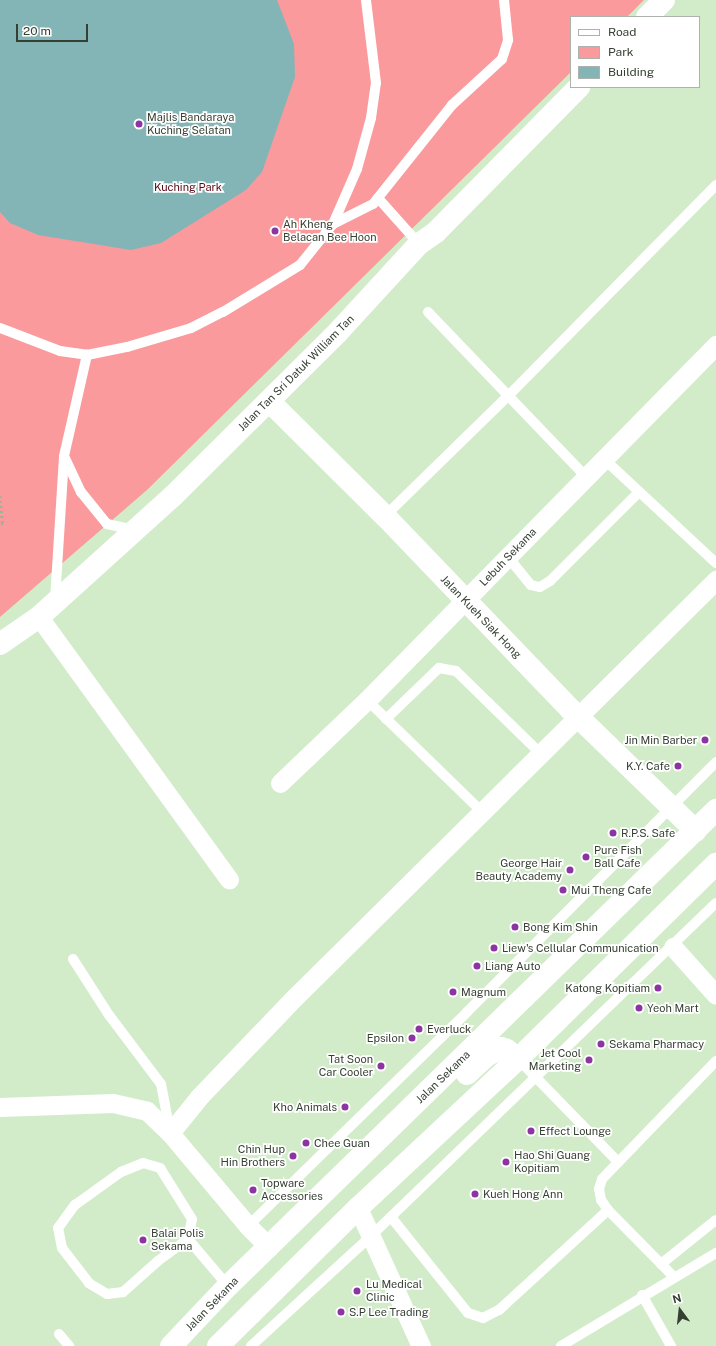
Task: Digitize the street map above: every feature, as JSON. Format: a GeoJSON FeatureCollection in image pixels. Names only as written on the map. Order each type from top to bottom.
{"type":"FeatureCollection","features":[{"type":"Feature","properties":{"kind":"main road"},"geometry":{"type":"LineString","coordinates":[[648,16],[664,0]]}},
{"type":"Feature","properties":{"kind":"main road","name":"Jalan Tan Sri Datuk William Tan"},"geometry":{"type":"LineString","coordinates":[[0,644],[39,617],[136,531],[270,401],[419,244],[436,232],[578,88]]}},
{"type":"Feature","properties":{"kind":"main road","name":"Jalan Kueh Siak Hong"},"geometry":{"type":"LineString","coordinates":[[270,401],[385,516],[465,601],[672,808],[706,832]]}},
{"type":"Feature","properties":{"kind":"main road","name":"Jalan Sekama"},"geometry":{"type":"LineString","coordinates":[[171,1346],[228,1286],[350,1168],[706,832],[716,810]]}},
{"type":"Feature","properties":{"kind":"main road"},"geometry":{"type":"LineString","coordinates":[[218,1346],[358,1208],[518,1059],[716,864]]}},
{"type":"Feature","properties":{"kind":"main road"},"geometry":{"type":"LineString","coordinates":[[350,1168],[387,1154],[486,1056],[501,1048],[507,1050],[518,1059]]}},
{"type":"Feature","properties":{"kind":"street","name":"Lebuh Sekama"},"geometry":{"type":"LineString","coordinates":[[280,783],[367,700],[587,478],[716,345]]}},
{"type":"Feature","properties":{"kind":"street"},"geometry":{"type":"LineString","coordinates":[[170,1133],[200,1096],[295,997],[716,580]]}},
{"type":"Feature","properties":{"kind":"street"},"geometry":{"type":"LineString","coordinates":[[39,617],[229,879]]}},
{"type":"Feature","properties":{"kind":"street"},"geometry":{"type":"LineString","coordinates":[[673,947],[716,995]]}},
{"type":"Feature","properties":{"kind":"street"},"geometry":{"type":"LineString","coordinates":[[0,1107],[114,1103],[147,1111],[170,1133],[248,1226],[269,1247]]}},
{"type":"Feature","properties":{"kind":"street"},"geometry":{"type":"LineString","coordinates":[[358,1208],[419,1345]]}},
{"type":"Feature","properties":{"kind":"lane"},"geometry":{"type":"LineString","coordinates":[[0,328],[60,351],[87,355],[127,347],[191,328],[223,312],[300,265],[333,224],[357,169],[371,118],[375,90],[366,0]]}},
{"type":"Feature","properties":{"kind":"lane"},"geometry":{"type":"LineString","coordinates":[[333,224],[373,204],[452,105],[502,59],[508,40],[504,0]]}},
{"type":"Feature","properties":{"kind":"lane"},"geometry":{"type":"LineString","coordinates":[[385,516],[509,395],[716,185]]}},
{"type":"Feature","properties":{"kind":"lane"},"geometry":{"type":"LineString","coordinates":[[378,198],[419,244]]}},
{"type":"Feature","properties":{"kind":"lane"},"geometry":{"type":"LineString","coordinates":[[428,312],[587,478]]}},
{"type":"Feature","properties":{"kind":"lane"},"geometry":{"type":"LineString","coordinates":[[55,602],[64,456],[87,355]]}},
{"type":"Feature","properties":{"kind":"lane"},"geometry":{"type":"LineString","coordinates":[[64,456],[81,492],[107,524],[136,531]]}},
{"type":"Feature","properties":{"kind":"lane"},"geometry":{"type":"LineString","coordinates":[[604,459],[716,563]]}},
{"type":"Feature","properties":{"kind":"lane"},"geometry":{"type":"LineString","coordinates":[[508,557],[530,585],[540,587],[550,581],[639,492]]}},
{"type":"Feature","properties":{"kind":"lane"},"geometry":{"type":"LineString","coordinates":[[386,719],[439,668],[456,671],[541,754]]}},
{"type":"Feature","properties":{"kind":"lane"},"geometry":{"type":"LineString","coordinates":[[367,700],[482,812]]}},
{"type":"Feature","properties":{"kind":"lane"},"geometry":{"type":"LineString","coordinates":[[248,1226],[672,808],[716,762]]}},
{"type":"Feature","properties":{"kind":"lane"},"geometry":{"type":"LineString","coordinates":[[251,1346],[391,1217],[673,947],[716,903]]}},
{"type":"Feature","properties":{"kind":"lane"},"geometry":{"type":"LineString","coordinates":[[73,959],[109,1015],[161,1084],[170,1133]]}},
{"type":"Feature","properties":{"kind":"lane"},"geometry":{"type":"LineString","coordinates":[[518,1059],[618,1162]]}},
{"type":"Feature","properties":{"kind":"lane"},"geometry":{"type":"LineString","coordinates":[[673,1276],[608,1210],[601,1200],[599,1189],[602,1179],[716,1061]]}},
{"type":"Feature","properties":{"kind":"lane"},"geometry":{"type":"LineString","coordinates":[[143,1163],[160,1168],[192,1218],[188,1239],[158,1261],[123,1292],[107,1294],[90,1283],[62,1248],[58,1228],[75,1205],[121,1172],[143,1163]]}},
{"type":"Feature","properties":{"kind":"lane"},"geometry":{"type":"LineString","coordinates":[[391,1217],[468,1313],[483,1318],[498,1310],[608,1210]]}},
{"type":"Feature","properties":{"kind":"lane"},"geometry":{"type":"LineString","coordinates":[[661,1264],[716,1220]]}},
{"type":"Feature","properties":{"kind":"lane"},"geometry":{"type":"LineString","coordinates":[[188,1239],[228,1286]]}},
{"type":"Feature","properties":{"kind":"lane"},"geometry":{"type":"LineString","coordinates":[[561,1346],[673,1276],[716,1253]]}},
{"type":"Feature","properties":{"kind":"lane"},"geometry":{"type":"LineString","coordinates":[[642,1295],[671,1346]]}},
{"type":"Feature","properties":{"kind":"lane"},"geometry":{"type":"LineString","coordinates":[[59,1334],[68,1346]]}},
{"type":"Feature","properties":{"kind":"path"},"geometry":{"type":"LineString","coordinates":[[0,496],[3,523],[0,525]]}},
{"type":"Feature","properties":{"kind":"green space","name":"Kuching Park"},"geometry":{"type":"Polygon","coordinates":[[[0,0],[644,0],[628,16],[570,16],[570,73],[147,490],[0,617],[0,0]]]}},
{"type":"Feature","properties":{"kind":"building","name":"Majlis Bandaraya Kuching Selatan"},"geometry":{"type":"Polygon","coordinates":[[[0,0],[277,0],[294,44],[295,77],[262,172],[246,190],[161,243],[131,250],[38,235],[10,223],[0,212],[0,0]]]}},
{"type":"Feature","properties":{"kind":"place","name":"Majlis Bandaraya Kuching Selatan"},"geometry":{"type":"Point","coordinates":[139,124]}},
{"type":"Feature","properties":{"kind":"place","name":"Ah Kheng Belacan Bee Hoon"},"geometry":{"type":"Point","coordinates":[275,231]}},
{"type":"Feature","properties":{"kind":"place","name":"Jin Min Barber"},"geometry":{"type":"Point","coordinates":[705,740]}},
{"type":"Feature","properties":{"kind":"place","name":"K.Y. Cafe"},"geometry":{"type":"Point","coordinates":[678,766]}},
{"type":"Feature","properties":{"kind":"place","name":"R.P.S. Safe"},"geometry":{"type":"Point","coordinates":[613,833]}},
{"type":"Feature","properties":{"kind":"place","name":"Pure Fish Ball Cafe"},"geometry":{"type":"Point","coordinates":[586,857]}},
{"type":"Feature","properties":{"kind":"place","name":"George Hair Beauty Academy"},"geometry":{"type":"Point","coordinates":[570,870]}},
{"type":"Feature","properties":{"kind":"place","name":"Mui Theng Cafe"},"geometry":{"type":"Point","coordinates":[563,890]}},
{"type":"Feature","properties":{"kind":"place","name":"Bong Kim Shin"},"geometry":{"type":"Point","coordinates":[515,927]}},
{"type":"Feature","properties":{"kind":"place","name":"Liew's Cellular Communication"},"geometry":{"type":"Point","coordinates":[494,948]}},
{"type":"Feature","properties":{"kind":"place","name":"Liang Auto"},"geometry":{"type":"Point","coordinates":[477,966]}},
{"type":"Feature","properties":{"kind":"place","name":"Katong Kopitiam"},"geometry":{"type":"Point","coordinates":[658,988]}},
{"type":"Feature","properties":{"kind":"place","name":"Magnum"},"geometry":{"type":"Point","coordinates":[453,992]}},
{"type":"Feature","properties":{"kind":"place","name":"Yeoh Mart"},"geometry":{"type":"Point","coordinates":[639,1008]}},
{"type":"Feature","properties":{"kind":"place","name":"Everluck"},"geometry":{"type":"Point","coordinates":[419,1029]}},
{"type":"Feature","properties":{"kind":"place","name":"Epsilon"},"geometry":{"type":"Point","coordinates":[412,1038]}},
{"type":"Feature","properties":{"kind":"place","name":"Sekama Pharmacy"},"geometry":{"type":"Point","coordinates":[601,1044]}},
{"type":"Feature","properties":{"kind":"place","name":"Jet Cool Marketing"},"geometry":{"type":"Point","coordinates":[589,1060]}},
{"type":"Feature","properties":{"kind":"place","name":"Tat Soon Car Cooler"},"geometry":{"type":"Point","coordinates":[381,1066]}},
{"type":"Feature","properties":{"kind":"place","name":"Kho Animals"},"geometry":{"type":"Point","coordinates":[345,1107]}},
{"type":"Feature","properties":{"kind":"place","name":"Effect Lounge"},"geometry":{"type":"Point","coordinates":[531,1131]}},
{"type":"Feature","properties":{"kind":"place","name":"Chee Guan"},"geometry":{"type":"Point","coordinates":[306,1143]}},
{"type":"Feature","properties":{"kind":"place","name":"Chin Hup Hin Brothers"},"geometry":{"type":"Point","coordinates":[293,1156]}},
{"type":"Feature","properties":{"kind":"place","name":"Hao Shi Guang Kopitiam"},"geometry":{"type":"Point","coordinates":[506,1162]}},
{"type":"Feature","properties":{"kind":"place","name":"Topware Accessories"},"geometry":{"type":"Point","coordinates":[253,1190]}},
{"type":"Feature","properties":{"kind":"place","name":"Kueh Hong Ann"},"geometry":{"type":"Point","coordinates":[475,1194]}},
{"type":"Feature","properties":{"kind":"place","name":"Balai Polis Sekama"},"geometry":{"type":"Point","coordinates":[143,1240]}},
{"type":"Feature","properties":{"kind":"place","name":"Lu Medical Clinic"},"geometry":{"type":"Point","coordinates":[357,1291]}},
{"type":"Feature","properties":{"kind":"place","name":"S.P Lee Trading"},"geometry":{"type":"Point","coordinates":[341,1312]}}]}
